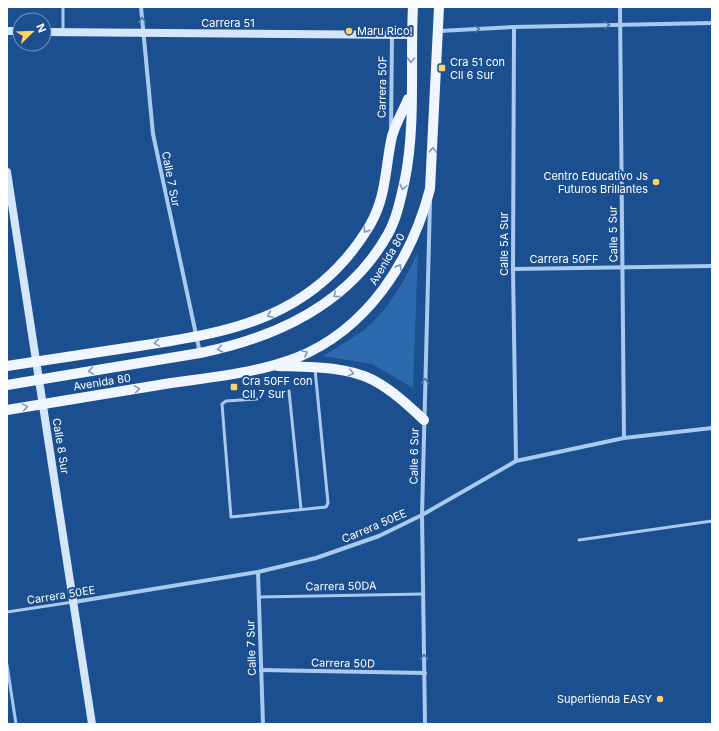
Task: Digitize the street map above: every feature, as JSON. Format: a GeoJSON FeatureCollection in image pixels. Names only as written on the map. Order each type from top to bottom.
{"type":"FeatureCollection","features":[{"type":"Feature","properties":{"kind":"main road","name":"Avenida 80"},"geometry":{"type":"LineString","coordinates":[[7,385],[200,353],[257,339],[292,324],[328,301],[360,274],[389,233],[398,209],[405,178],[409,148],[413,7]]}},
{"type":"Feature","properties":{"kind":"main road","name":"Avenida 80"},"geometry":{"type":"LineString","coordinates":[[7,410],[232,374],[270,366],[296,358],[319,347],[347,327],[368,307],[389,283],[410,248],[423,216],[430,189],[440,7]]}},
{"type":"Feature","properties":{"kind":"main road"},"geometry":{"type":"LineString","coordinates":[[7,366],[196,338],[255,321],[282,310],[310,292],[331,274],[352,252],[370,224],[382,197],[388,169],[391,140],[411,94]]}},
{"type":"Feature","properties":{"kind":"main road"},"geometry":{"type":"LineString","coordinates":[[270,366],[315,367],[349,372],[372,380],[396,394],[424,420]]}},
{"type":"Feature","properties":{"kind":"street","name":"Calle 7 Sur"},"geometry":{"type":"LineString","coordinates":[[141,7],[153,134],[200,353]]}},
{"type":"Feature","properties":{"kind":"street","name":"Calle 5 Sur"},"geometry":{"type":"LineString","coordinates":[[620,7],[624,438]]}},
{"type":"Feature","properties":{"kind":"street"},"geometry":{"type":"LineString","coordinates":[[438,32],[514,27],[712,23]]}},
{"type":"Feature","properties":{"kind":"street","name":"Calle 5A Sur"},"geometry":{"type":"LineString","coordinates":[[514,27],[513,269],[516,461]]}},
{"type":"Feature","properties":{"kind":"street","name":"Carrera 51"},"geometry":{"type":"LineString","coordinates":[[52,32],[412,35]]}},
{"type":"Feature","properties":{"kind":"street","name":"Carrera 50F"},"geometry":{"type":"LineString","coordinates":[[391,140],[392,35]]}},
{"type":"Feature","properties":{"kind":"street","name":"Calle 8 Sur"},"geometry":{"type":"LineString","coordinates":[[7,172],[92,724]]}},
{"type":"Feature","properties":{"kind":"street","name":"Calle 6 Sur"},"geometry":{"type":"LineString","coordinates":[[425,724],[422,515],[430,189]]}},
{"type":"Feature","properties":{"kind":"street","name":"Carrera 50FF"},"geometry":{"type":"LineString","coordinates":[[513,269],[712,266]]}},
{"type":"Feature","properties":{"kind":"street","name":"Carrera 50EE"},"geometry":{"type":"LineString","coordinates":[[74,602],[258,572],[309,560],[353,546],[422,515],[516,461],[624,438],[712,428]]}},
{"type":"Feature","properties":{"kind":"street","name":"Calle 7 Sur"},"geometry":{"type":"LineString","coordinates":[[258,572],[263,724]]}},
{"type":"Feature","properties":{"kind":"street","name":"Carrera 50D"},"geometry":{"type":"LineString","coordinates":[[261,670],[424,673]]}},
{"type":"Feature","properties":{"kind":"lane"},"geometry":{"type":"LineString","coordinates":[[63,7],[64,32]]}},
{"type":"Feature","properties":{"kind":"lane"},"geometry":{"type":"LineString","coordinates":[[257,399],[226,401],[222,404],[231,517],[326,507],[328,503],[315,367]]}},
{"type":"Feature","properties":{"kind":"lane"},"geometry":{"type":"LineString","coordinates":[[289,391],[301,509]]}},
{"type":"Feature","properties":{"kind":"lane"},"geometry":{"type":"LineString","coordinates":[[579,540],[712,521]]}},
{"type":"Feature","properties":{"kind":"lane","name":"Carrera 50DA"},"geometry":{"type":"LineString","coordinates":[[258,597],[423,594]]}},
{"type":"Feature","properties":{"kind":"lane","name":"Carrera 50EE"},"geometry":{"type":"LineString","coordinates":[[7,612],[74,602]]}},
{"type":"Feature","properties":{"kind":"lane"},"geometry":{"type":"LineString","coordinates":[[7,665],[16,724]]}},
{"type":"Feature","properties":{"kind":"shaded area"},"geometry":{"type":"Polygon","coordinates":[[[418,252],[413,388],[372,364],[323,356],[357,335],[375,320],[399,288],[418,252]]]}},
{"type":"Feature","properties":{"kind":"place","name":"Maru Rico!"},"geometry":{"type":"Point","coordinates":[349,31]}},
{"type":"Feature","properties":{"kind":"place","name":"Cra 51 con Cll 6 Sur"},"geometry":{"type":"Point","coordinates":[442,68]}},
{"type":"Feature","properties":{"kind":"place","name":"Centro Educativo Js Futuros Brillantes"},"geometry":{"type":"Point","coordinates":[656,182]}},
{"type":"Feature","properties":{"kind":"place","name":"Cra 50FF con Cll 7 Sur"},"geometry":{"type":"Point","coordinates":[234,387]}},
{"type":"Feature","properties":{"kind":"place","name":"Supertienda EASY"},"geometry":{"type":"Point","coordinates":[660,699]}}]}
